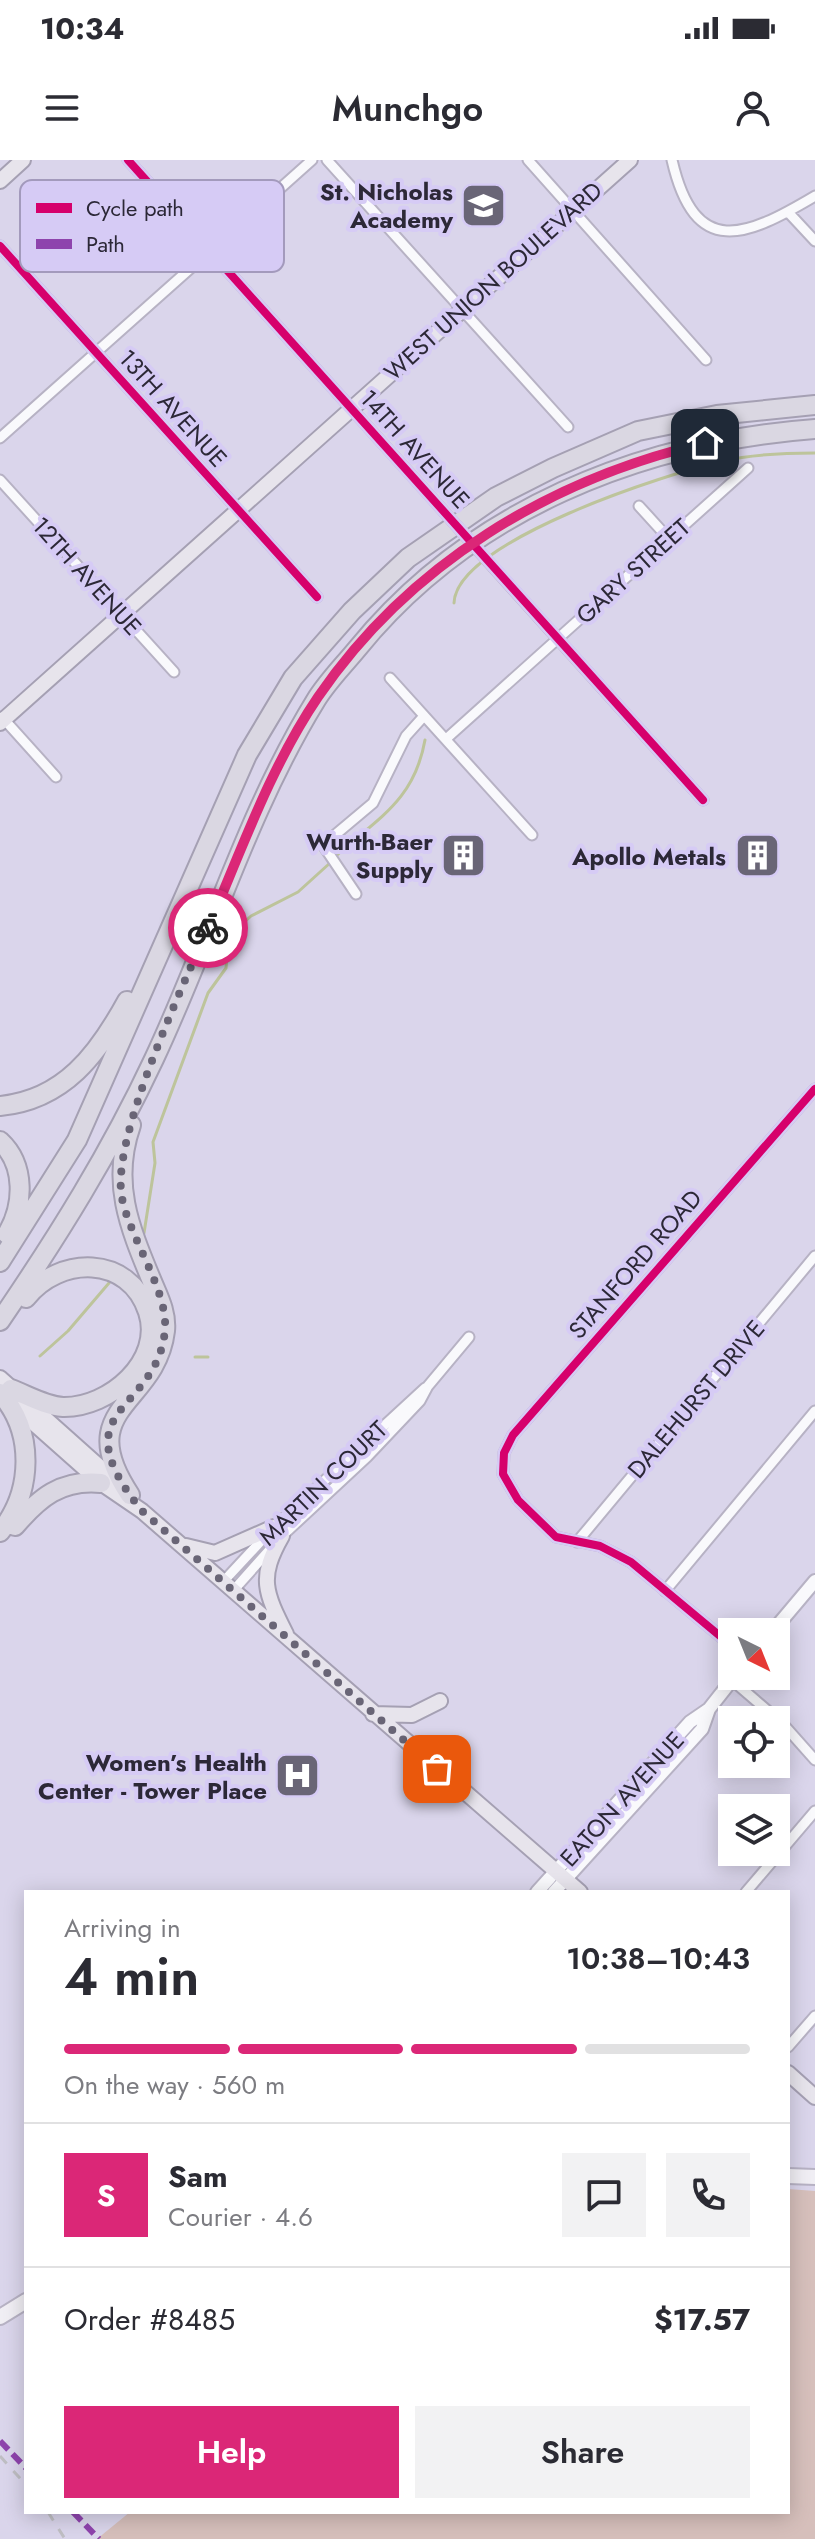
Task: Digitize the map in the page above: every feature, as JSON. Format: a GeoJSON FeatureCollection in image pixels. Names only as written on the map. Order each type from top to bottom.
{"type":"FeatureCollection","features":[{"type":"Feature","properties":{"kind":"highway"},"geometry":{"type":"LineString","coordinates":[[0,1262],[77,1140],[247,755],[293,678],[352,611],[408,558],[496,497],[553,468],[638,431],[717,415],[815,405]]}},
{"type":"Feature","properties":{"kind":"highway"},"geometry":{"type":"LineString","coordinates":[[0,1544],[31,1506],[56,1488],[69,1483],[116,1486],[107,1441],[111,1427],[127,1399],[149,1373],[165,1333],[163,1307],[129,1225],[120,1180],[125,1142],[155,1057],[270,787],[318,698],[378,623],[437,568],[510,517],[573,484],[651,455],[732,437],[815,429]]}},
{"type":"Feature","properties":{"kind":"highway"},"geometry":{"type":"LineString","coordinates":[[0,1106],[41,1097],[65,1083],[82,1068],[111,1029],[181,900]]}},
{"type":"Feature","properties":{"kind":"highway"},"geometry":{"type":"LineString","coordinates":[[0,1321],[76,1209],[155,1057]]}},
{"type":"Feature","properties":{"kind":"highway"},"geometry":{"type":"LineString","coordinates":[[0,1141],[15,1163],[20,1192],[16,1214],[0,1246]]}},
{"type":"Feature","properties":{"kind":"highway"},"geometry":{"type":"LineString","coordinates":[[0,1332],[44,1280],[86,1265],[110,1270],[129,1283],[144,1304],[150,1321],[145,1354],[134,1373],[93,1403],[62,1407],[4,1387]]}},
{"type":"Feature","properties":{"kind":"highway"},"geometry":{"type":"LineString","coordinates":[[0,1532],[20,1498],[25,1455],[17,1416],[4,1387]]}},
{"type":"Feature","properties":{"kind":"main road"},"geometry":{"type":"LineString","coordinates":[[0,181],[23,160]]}},
{"type":"Feature","properties":{"kind":"main road","name":"WEST UNION BOULEVARD"},"geometry":{"type":"LineString","coordinates":[[1,719],[240,511],[630,160]]}},
{"type":"Feature","properties":{"kind":"main road"},"geometry":{"type":"LineString","coordinates":[[4,1387],[289,1642],[578,1890]]}},
{"type":"Feature","properties":{"kind":"main road"},"geometry":{"type":"LineString","coordinates":[[179,1543],[215,1553],[278,1532]]}},
{"type":"Feature","properties":{"kind":"main road"},"geometry":{"type":"LineString","coordinates":[[278,1532],[265,1579],[269,1597],[289,1642]]}},
{"type":"Feature","properties":{"kind":"main road"},"geometry":{"type":"LineString","coordinates":[[373,1714],[412,1715],[440,1701]]}},
{"type":"Feature","properties":{"kind":"main road"},"geometry":{"type":"LineString","coordinates":[[790,2075],[815,2097]]}},
{"type":"Feature","properties":{"kind":"main road"},"geometry":{"type":"LineString","coordinates":[[790,2176],[815,2177]]}},
{"type":"Feature","properties":{"kind":"main road"},"geometry":{"type":"LineString","coordinates":[[0,2317],[24,2302]]}},
{"type":"Feature","properties":{"kind":"street","name":"14TH AVENUE"},"geometry":{"type":"LineString","coordinates":[[128,160],[146,180]]}},
{"type":"Feature","properties":{"kind":"street"},"geometry":{"type":"LineString","coordinates":[[284,185],[312,160]]}},
{"type":"Feature","properties":{"kind":"street"},"geometry":{"type":"LineString","coordinates":[[327,160],[568,427]]}},
{"type":"Feature","properties":{"kind":"street"},"geometry":{"type":"LineString","coordinates":[[528,160],[706,360]]}},
{"type":"Feature","properties":{"kind":"street"},"geometry":{"type":"LineString","coordinates":[[672,160],[684,202],[711,227],[747,231],[815,196]]}},
{"type":"Feature","properties":{"kind":"street"},"geometry":{"type":"LineString","coordinates":[[788,212],[815,241]]}},
{"type":"Feature","properties":{"kind":"street","name":"13TH AVENUE"},"geometry":{"type":"LineString","coordinates":[[0,246],[20,268]]}},
{"type":"Feature","properties":{"kind":"street","name":"13TH AVENUE"},"geometry":{"type":"LineString","coordinates":[[23,272],[317,597]]}},
{"type":"Feature","properties":{"kind":"street"},"geometry":{"type":"LineString","coordinates":[[0,438],[185,272]]}},
{"type":"Feature","properties":{"kind":"street","name":"14TH AVENUE"},"geometry":{"type":"LineString","coordinates":[[228,272],[703,800]]}},
{"type":"Feature","properties":{"kind":"street","name":"GARY STREET"},"geometry":{"type":"LineString","coordinates":[[446,739],[748,468]]}},
{"type":"Feature","properties":{"kind":"street","name":"12TH AVENUE"},"geometry":{"type":"LineString","coordinates":[[0,480],[174,672]]}},
{"type":"Feature","properties":{"kind":"street"},"geometry":{"type":"LineString","coordinates":[[639,506],[669,539]]}},
{"type":"Feature","properties":{"kind":"street"},"geometry":{"type":"LineString","coordinates":[[390,678],[532,835]]}},
{"type":"Feature","properties":{"kind":"street"},"geometry":{"type":"LineString","coordinates":[[356,894],[323,845],[373,803],[406,736],[424,716]]}},
{"type":"Feature","properties":{"kind":"street"},"geometry":{"type":"LineString","coordinates":[[1,719],[56,777]]}},
{"type":"Feature","properties":{"kind":"street","name":"STANFORD ROAD"},"geometry":{"type":"LineString","coordinates":[[577,1542],[556,1537],[518,1500],[503,1474],[504,1453],[513,1435],[815,1089]]}},
{"type":"Feature","properties":{"kind":"street","name":"DALEHURST DRIVE"},"geometry":{"type":"LineString","coordinates":[[577,1542],[815,1256]]}},
{"type":"Feature","properties":{"kind":"street","name":"MARTIN COURT"},"geometry":{"type":"LineString","coordinates":[[227,1587],[412,1396],[428,1386],[469,1337]]}},
{"type":"Feature","properties":{"kind":"street"},"geometry":{"type":"LineString","coordinates":[[665,1591],[815,1411]]}},
{"type":"Feature","properties":{"kind":"street"},"geometry":{"type":"LineString","coordinates":[[577,1542],[614,1552],[718,1635]]}},
{"type":"Feature","properties":{"kind":"street"},"geometry":{"type":"LineString","coordinates":[[784,1618],[815,1581]]}},
{"type":"Feature","properties":{"kind":"street","name":"EATON AVENUE"},"geometry":{"type":"LineString","coordinates":[[555,1890],[561,1876],[690,1722],[709,1709],[724,1690]]}},
{"type":"Feature","properties":{"kind":"street"},"geometry":{"type":"LineString","coordinates":[[746,1690],[783,1724],[815,1760]]}},
{"type":"Feature","properties":{"kind":"street"},"geometry":{"type":"LineString","coordinates":[[748,1890],[815,1811]]}},
{"type":"Feature","properties":{"kind":"street","name":"EATON AVENUE"},"geometry":{"type":"LineString","coordinates":[[540,1890],[561,1876]]}},
{"type":"Feature","properties":{"kind":"street"},"geometry":{"type":"LineString","coordinates":[[790,2045],[815,2016]]}},
{"type":"Feature","properties":{"kind":"shaded area"},"geometry":{"type":"Polygon","coordinates":[[[790,2189],[815,2191],[815,2539],[97,2539],[128,2514],[790,2514],[790,2189]]]}},
{"type":"Feature","properties":{"kind":"waterway"},"geometry":{"type":"LineString","coordinates":[[454,603],[464,580],[489,556],[569,513],[658,480],[723,461],[769,454],[815,453]]}},
{"type":"Feature","properties":{"kind":"waterway"},"geometry":{"type":"LineString","coordinates":[[335,857],[379,820],[402,794],[420,761],[425,740]]}},
{"type":"Feature","properties":{"kind":"waterway"},"geometry":{"type":"LineString","coordinates":[[144,1233],[155,1163],[153,1142],[208,993],[226,968],[229,936],[251,916],[298,892],[330,863]]}},
{"type":"Feature","properties":{"kind":"waterway"},"geometry":{"type":"LineString","coordinates":[[40,1356],[68,1331],[109,1283]]}},
{"type":"Feature","properties":{"kind":"waterway"},"geometry":{"type":"LineString","coordinates":[[195,1357],[208,1357]]}},
{"type":"Feature","properties":{"kind":"railway"},"geometry":{"type":"LineString","coordinates":[[0,2456],[24,2483]]}},
{"type":"Feature","properties":{"kind":"railway"},"geometry":{"type":"LineString","coordinates":[[49,2514],[65,2539]]}},
{"type":"Feature","properties":{"kind":"marked path"},"geometry":{"type":"LineString","coordinates":[[0,2441],[24,2466]]}},
{"type":"Feature","properties":{"kind":"marked path"},"geometry":{"type":"LineString","coordinates":[[75,2514],[99,2539]]}},
{"type":"Feature","properties":{"kind":"cycle path"},"geometry":{"type":"LineString","coordinates":[[128,160],[146,180]]}},
{"type":"Feature","properties":{"kind":"cycle path"},"geometry":{"type":"LineString","coordinates":[[0,246],[20,268]]}},
{"type":"Feature","properties":{"kind":"cycle path"},"geometry":{"type":"LineString","coordinates":[[23,272],[317,597]]}},
{"type":"Feature","properties":{"kind":"cycle path"},"geometry":{"type":"LineString","coordinates":[[229,272],[703,800]]}},
{"type":"Feature","properties":{"kind":"cycle path"},"geometry":{"type":"LineString","coordinates":[[718,1634],[631,1562],[600,1546],[556,1537],[518,1500],[503,1474],[504,1453],[513,1435],[815,1089]]}},
{"type":"Feature","properties":{"kind":"way so far"},"geometry":{"type":"LineString","coordinates":[[208,928],[155,1057],[125,1142],[121,1195],[129,1225],[163,1307],[165,1333],[149,1373],[127,1399],[111,1427],[107,1441],[111,1465],[142,1511],[437,1769]]}},
{"type":"Feature","properties":{"kind":"place","name":"St. Nicholas Academy"},"geometry":{"type":"Point","coordinates":[484,205]}},
{"type":"Feature","properties":{"kind":"place","name":"Wurth-Baer Supply"},"geometry":{"type":"Point","coordinates":[464,855]}},
{"type":"Feature","properties":{"kind":"place","name":"Apollo Metals"},"geometry":{"type":"Point","coordinates":[757,856]}},
{"type":"Feature","properties":{"kind":"place","name":"Women’s Health Center - Tower Place"},"geometry":{"type":"Point","coordinates":[298,1776]}},
{"type":"Feature","properties":{"kind":"route"},"geometry":{"type":"LineString","coordinates":[[208,928],[270,787],[318,698],[378,623],[437,568],[510,517],[573,484],[651,455],[705,443]]}}]}
